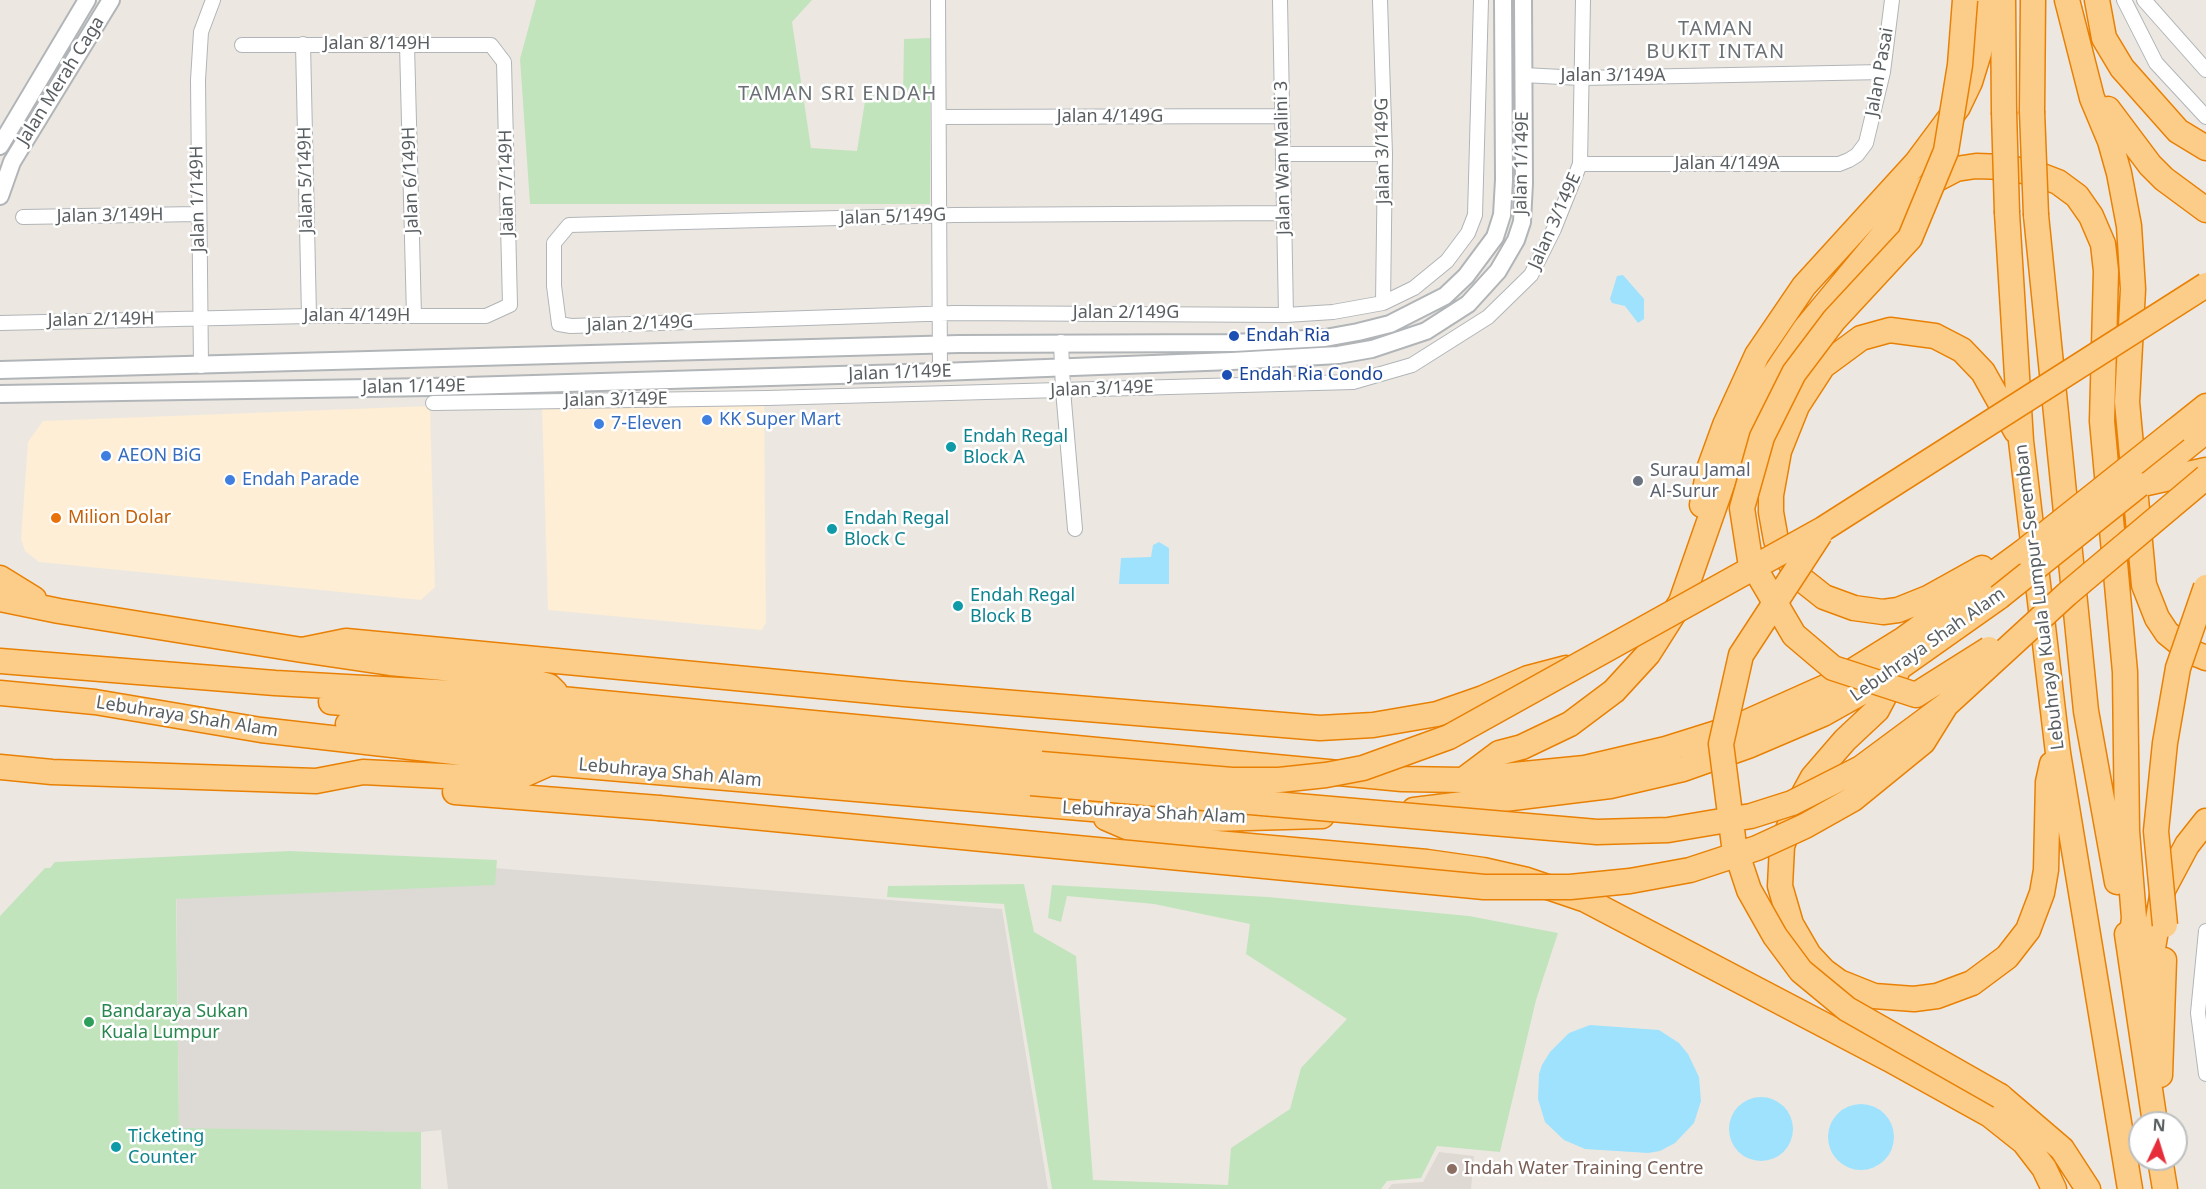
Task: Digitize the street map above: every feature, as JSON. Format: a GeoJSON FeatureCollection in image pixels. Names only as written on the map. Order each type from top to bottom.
{"type":"FeatureCollection","features":[{"type":"Feature","properties":{"kind":"highway"},"geometry":{"type":"LineString","coordinates":[[1965,0],[1960,65],[1946,151],[1910,238],[1834,320],[1794,373],[1762,437],[1742,508],[1750,560],[1794,635],[1833,668],[1916,695],[1964,666],[2067,594]]}},
{"type":"Feature","properties":{"kind":"highway"},"geometry":{"type":"LineString","coordinates":[[1697,559],[1709,469],[1725,425],[1757,355],[1804,286],[1917,162],[1958,107],[1970,82],[1979,53],[1987,0]]}},
{"type":"Feature","properties":{"kind":"highway","name":"Lebuhraya Kuala Lumpur–Seremban"},"geometry":{"type":"LineString","coordinates":[[2003,0],[2007,213],[2021,441],[2058,753],[2130,1189]]}},
{"type":"Feature","properties":{"kind":"highway","name":"Lebuhraya Kuala Lumpur–Seremban"},"geometry":{"type":"LineString","coordinates":[[2033,0],[2032,111],[2037,215],[2086,711],[2130,949],[2155,1111]]}},
{"type":"Feature","properties":{"kind":"highway"},"geometry":{"type":"LineString","coordinates":[[2067,0],[2090,83],[2092,99],[2110,141],[2119,173],[2132,253],[2127,402],[2144,585],[2157,618],[2167,633],[2189,651],[2206,658]]}},
{"type":"Feature","properties":{"kind":"highway"},"geometry":{"type":"LineString","coordinates":[[2097,0],[2104,38],[2122,68],[2178,131],[2206,148]]}},
{"type":"Feature","properties":{"kind":"highway"},"geometry":{"type":"LineString","coordinates":[[2090,83],[2102,98],[2115,122],[2150,165],[2196,199],[2206,210]]}},
{"type":"Feature","properties":{"kind":"highway"},"geometry":{"type":"LineString","coordinates":[[1463,780],[1499,753],[1522,747],[1570,724],[1614,691],[1631,674],[1666,629],[1681,602],[1732,456],[1754,405],[1805,329],[1912,200],[1935,180],[1956,169],[1976,166],[2005,167],[2037,174],[2058,182],[2077,196],[2091,216],[2103,244],[2106,271],[2102,421],[2125,672],[2127,831],[2134,918],[2130,949]]}},
{"type":"Feature","properties":{"kind":"highway"},"geometry":{"type":"LineString","coordinates":[[95,702],[1036,774],[1232,780],[1279,780],[1326,775],[1384,762],[1449,737],[1573,666],[1616,646],[1823,529],[2206,285]]}},
{"type":"Feature","properties":{"kind":"highway"},"geometry":{"type":"LineString","coordinates":[[2021,441],[1994,389],[1973,361],[1950,342],[1935,336],[1905,331],[1873,333],[1834,355],[1814,379],[1790,419],[1776,464],[1771,512],[1776,540],[1800,578],[1824,597],[1838,604],[1883,612],[1912,605],[1977,570],[2023,552]]}},
{"type":"Feature","properties":{"kind":"highway","name":"Lebuhraya Shah Alam"},"geometry":{"type":"LineString","coordinates":[[0,662],[275,683],[561,699],[1390,778],[1463,780],[1585,768],[1666,749],[1736,727],[1830,685],[1904,639],[1999,571],[2206,406]]}},
{"type":"Feature","properties":{"kind":"highway","name":"Lebuhraya Shah Alam"},"geometry":{"type":"LineString","coordinates":[[0,693],[95,702],[261,730],[550,763],[1089,810],[1210,819],[1306,817],[1434,808],[1610,786],[1683,769],[1789,730],[1823,714],[1898,670],[1999,597],[2206,431]]}},
{"type":"Feature","properties":{"kind":"highway"},"geometry":{"type":"LineString","coordinates":[[2139,485],[2206,470]]}},
{"type":"Feature","properties":{"kind":"highway"},"geometry":{"type":"LineString","coordinates":[[275,683],[315,701],[1596,832],[1668,830],[1751,816],[1792,803],[1861,768],[1946,705],[2067,594],[2206,477]]}},
{"type":"Feature","properties":{"kind":"highway"},"geometry":{"type":"LineString","coordinates":[[1823,529],[1742,655],[1721,744],[1734,845],[1749,890],[1775,936],[1801,971],[1847,1009],[2000,1096],[2062,1149],[2088,1189]]}},
{"type":"Feature","properties":{"kind":"highway"},"geometry":{"type":"LineString","coordinates":[[0,578],[24,594],[59,611]]}},
{"type":"Feature","properties":{"kind":"highway"},"geometry":{"type":"LineString","coordinates":[[2157,1111],[2165,925],[2156,831],[2165,744],[2178,668],[2206,587]]}},
{"type":"Feature","properties":{"kind":"highway"},"geometry":{"type":"LineString","coordinates":[[0,599],[59,611],[302,650],[390,663],[506,674],[549,686],[561,699]]}},
{"type":"Feature","properties":{"kind":"highway"},"geometry":{"type":"LineString","coordinates":[[302,650],[346,641],[1268,726],[1320,728],[1373,725],[1437,714],[1528,678],[1573,666]]}},
{"type":"Feature","properties":{"kind":"highway"},"geometry":{"type":"LineString","coordinates":[[1898,670],[1877,710],[1845,740],[1813,777],[1796,808],[1782,846],[1780,886],[1791,924],[1809,954],[1824,971],[1839,982],[1874,996],[1893,999],[1937,996],[1972,983],[2007,957],[2028,930],[2042,893],[2046,870],[2048,773],[2058,753]]}},
{"type":"Feature","properties":{"kind":"highway"},"geometry":{"type":"LineString","coordinates":[[0,767],[52,772],[316,781],[659,808],[1484,887],[1570,887],[1630,881],[1690,870],[1757,848],[1805,826],[1852,799],[1923,742],[1946,705]]}},
{"type":"Feature","properties":{"kind":"highway"},"geometry":{"type":"LineString","coordinates":[[316,781],[363,772],[482,778],[521,776],[550,763]]}},
{"type":"Feature","properties":{"kind":"highway"},"geometry":{"type":"LineString","coordinates":[[0,777],[52,772]]}},
{"type":"Feature","properties":{"kind":"highway"},"geometry":{"type":"LineString","coordinates":[[1089,810],[1149,837],[1427,862],[1527,880],[1586,900],[1889,1059],[1990,1115],[2024,1142],[2044,1168],[2054,1189]]}},
{"type":"Feature","properties":{"kind":"highway"},"geometry":{"type":"LineString","coordinates":[[2141,1017],[2163,890],[2187,845],[2206,821]]}},
{"type":"Feature","properties":{"kind":"highway"},"geometry":{"type":"LineString","coordinates":[[2162,1171],[2165,1189]]}},
{"type":"Feature","properties":{"kind":"street","name":"Jalan Merah Caga"},"geometry":{"type":"LineString","coordinates":[[0,146],[87,0]]}},
{"type":"Feature","properties":{"kind":"street","name":"Jalan Merah Caga"},"geometry":{"type":"LineString","coordinates":[[0,196],[6,159],[111,0]]}},
{"type":"Feature","properties":{"kind":"street","name":"Jalan 1/149H"},"geometry":{"type":"LineString","coordinates":[[201,366],[197,214],[201,32],[213,0]]}},
{"type":"Feature","properties":{"kind":"street"},"geometry":{"type":"LineString","coordinates":[[938,0],[940,372]]}},
{"type":"Feature","properties":{"kind":"street","name":"Jalan Wan Malini 3"},"geometry":{"type":"LineString","coordinates":[[1280,0],[1286,315]]}},
{"type":"Feature","properties":{"kind":"street","name":"Jalan 3/149G"},"geometry":{"type":"LineString","coordinates":[[1380,0],[1384,154],[1383,303]]}},
{"type":"Feature","properties":{"kind":"street","name":"Jalan 2/149G"},"geometry":{"type":"LineString","coordinates":[[554,286],[559,324],[571,326],[940,314],[1286,315],[1352,310],[1383,303],[1414,288],[1447,261],[1468,233],[1475,215],[1480,0]]}},
{"type":"Feature","properties":{"kind":"street"},"geometry":{"type":"LineString","coordinates":[[1492,0],[1523,0]]}},
{"type":"Feature","properties":{"kind":"street","name":"Jalan 1/149E"},"geometry":{"type":"LineString","coordinates":[[1,370],[940,344],[1234,343],[1325,338],[1390,324],[1445,296],[1466,276],[1495,237],[1502,215],[1504,180],[1503,0]]}},
{"type":"Feature","properties":{"kind":"street","name":"Jalan 1/149E"},"geometry":{"type":"LineString","coordinates":[[0,394],[432,387],[940,372],[1338,354],[1406,339],[1444,320],[1468,304],[1488,284],[1516,240],[1522,222],[1524,183],[1523,0]]}},
{"type":"Feature","properties":{"kind":"street","name":"Jalan 3/149E"},"geometry":{"type":"LineString","coordinates":[[433,403],[1353,382],[1412,365],[1488,317],[1532,275],[1580,164],[1583,0]]}},
{"type":"Feature","properties":{"kind":"street","name":"Jalan Pasai"},"geometry":{"type":"LineString","coordinates":[[1866,143],[1883,72],[1892,0]]}},
{"type":"Feature","properties":{"kind":"street"},"geometry":{"type":"LineString","coordinates":[[2124,0],[2156,63],[2206,117]]}},
{"type":"Feature","properties":{"kind":"street"},"geometry":{"type":"LineString","coordinates":[[2144,0],[2206,70]]}},
{"type":"Feature","properties":{"kind":"street","name":"Jalan 5/149H"},"geometry":{"type":"LineString","coordinates":[[303,44],[309,316]]}},
{"type":"Feature","properties":{"kind":"street","name":"Jalan 8/149H"},"geometry":{"type":"LineString","coordinates":[[242,45],[491,45],[504,62]]}},
{"type":"Feature","properties":{"kind":"street","name":"Jalan 6/149H"},"geometry":{"type":"LineString","coordinates":[[407,45],[414,316]]}},
{"type":"Feature","properties":{"kind":"street","name":"Jalan 7/149H"},"geometry":{"type":"LineString","coordinates":[[504,62],[510,305]]}},
{"type":"Feature","properties":{"kind":"street","name":"Jalan 3/149A"},"geometry":{"type":"LineString","coordinates":[[1523,75],[1581,78],[1883,72]]}},
{"type":"Feature","properties":{"kind":"street","name":"Jalan 4/149G"},"geometry":{"type":"LineString","coordinates":[[939,117],[1281,116]]}},
{"type":"Feature","properties":{"kind":"street","name":"Jalan 4/149A"},"geometry":{"type":"LineString","coordinates":[[1580,164],[1839,164],[1857,155],[1866,143]]}},
{"type":"Feature","properties":{"kind":"street"},"geometry":{"type":"LineString","coordinates":[[1283,154],[1384,154]]}},
{"type":"Feature","properties":{"kind":"street","name":"Jalan 5/149G"},"geometry":{"type":"LineString","coordinates":[[554,286],[554,243],[569,225],[939,216],[1284,213]]}},
{"type":"Feature","properties":{"kind":"street","name":"Jalan 3/149H"},"geometry":{"type":"LineString","coordinates":[[23,217],[197,214]]}},
{"type":"Feature","properties":{"kind":"street","name":"Jalan 4/149H"},"geometry":{"type":"LineString","coordinates":[[201,318],[486,316],[510,305]]}},
{"type":"Feature","properties":{"kind":"street","name":"Jalan 2/149H"},"geometry":{"type":"LineString","coordinates":[[0,323],[201,318]]}},
{"type":"Feature","properties":{"kind":"street"},"geometry":{"type":"LineString","coordinates":[[1062,342],[1063,390],[1075,529]]}},
{"type":"Feature","properties":{"kind":"street"},"geometry":{"type":"LineString","coordinates":[[0,399],[28,393]]}},
{"type":"Feature","properties":{"kind":"street"},"geometry":{"type":"LineString","coordinates":[[2206,931],[2198,1013],[2206,1074]]}},
{"type":"Feature","properties":{"kind":"shaded area"},"geometry":{"type":"Polygon","coordinates":[[[764,403],[766,622],[762,630],[548,610],[542,406],[764,403]]]}},
{"type":"Feature","properties":{"kind":"shaded area","name":"Endah Parade"},"geometry":{"type":"Polygon","coordinates":[[[430,406],[435,587],[421,600],[39,562],[25,551],[21,539],[28,442],[43,421],[430,406]]]}},
{"type":"Feature","properties":{"kind":"shaded area"},"geometry":{"type":"Polygon","coordinates":[[[457,865],[1002,909],[1048,1189],[448,1189],[441,1130],[421,1132],[179,1129],[176,867],[457,865]]]}},
{"type":"Feature","properties":{"kind":"shaded area","name":"Indah Water Training Centre"},"geometry":{"type":"Polygon","coordinates":[[[1439,1152],[1474,1156],[1471,1189],[1388,1189],[1392,1184],[1423,1182],[1439,1152]]]}},
{"type":"Feature","properties":{"kind":"green space"},"geometry":{"type":"Polygon","coordinates":[[[536,0],[812,0],[792,22],[811,148],[857,151],[866,95],[903,96],[904,39],[930,38],[930,204],[530,204],[520,59],[536,0]]]}},
{"type":"Feature","properties":{"kind":"green space","name":"Bandaraya Sukan Kuala Lumpur"},"geometry":{"type":"Polygon","coordinates":[[[290,851],[497,860],[495,885],[176,899],[179,1128],[421,1132],[421,1189],[0,1189],[0,916],[45,868],[50,868],[55,862],[290,851]]]}},
{"type":"Feature","properties":{"kind":"green space"},"geometry":{"type":"Polygon","coordinates":[[[1024,884],[1034,932],[1076,956],[1093,1180],[1228,1185],[1231,1148],[1290,1109],[1301,1068],[1347,1019],[1246,954],[1250,924],[1154,904],[1067,896],[1061,922],[1048,918],[1052,885],[1268,897],[1469,916],[1558,933],[1536,1000],[1500,1152],[1437,1146],[1421,1178],[1387,1181],[1381,1189],[1052,1189],[1004,904],[887,897],[888,886],[1024,884]]]}},
{"type":"Feature","properties":{"kind":"water"},"geometry":{"type":"Polygon","coordinates":[[[1623,275],[1644,299],[1644,319],[1638,323],[1625,306],[1612,303],[1610,299],[1617,276],[1623,275]]]}},
{"type":"Feature","properties":{"kind":"water"},"geometry":{"type":"Polygon","coordinates":[[[1159,542],[1169,548],[1169,584],[1119,584],[1121,558],[1151,557],[1153,545],[1159,542]]]}},
{"type":"Feature","properties":{"kind":"water"},"geometry":{"type":"Polygon","coordinates":[[[1590,1025],[1659,1030],[1679,1043],[1688,1054],[1699,1077],[1701,1101],[1694,1123],[1675,1143],[1660,1151],[1648,1153],[1585,1149],[1564,1140],[1545,1122],[1538,1099],[1539,1074],[1542,1065],[1550,1052],[1569,1033],[1590,1025]]]}},
{"type":"Feature","properties":{"kind":"water"},"geometry":{"type":"Polygon","coordinates":[[[1755,1097],[1767,1097],[1784,1106],[1791,1117],[1793,1129],[1791,1141],[1784,1152],[1767,1161],[1755,1161],[1743,1156],[1734,1147],[1729,1135],[1729,1123],[1734,1111],[1743,1102],[1755,1097]]]}},
{"type":"Feature","properties":{"kind":"water"},"geometry":{"type":"Polygon","coordinates":[[[1861,1104],[1874,1106],[1884,1114],[1892,1124],[1894,1137],[1892,1150],[1884,1160],[1874,1168],[1861,1170],[1848,1168],[1838,1160],[1830,1150],[1828,1137],[1830,1124],[1838,1114],[1848,1106],[1861,1104]]]}},
{"type":"Feature","properties":{"kind":"place","name":"Endah Ria"},"geometry":{"type":"Point","coordinates":[1234,336]}},
{"type":"Feature","properties":{"kind":"place","name":"Endah Ria Condo"},"geometry":{"type":"Point","coordinates":[1227,375]}},
{"type":"Feature","properties":{"kind":"place","name":"KK Super Mart"},"geometry":{"type":"Point","coordinates":[707,420]}},
{"type":"Feature","properties":{"kind":"place","name":"7-Eleven"},"geometry":{"type":"Point","coordinates":[599,424]}},
{"type":"Feature","properties":{"kind":"place","name":"Endah Regal Block A"},"geometry":{"type":"Point","coordinates":[951,447]}},
{"type":"Feature","properties":{"kind":"place","name":"AEON BiG"},"geometry":{"type":"Point","coordinates":[106,456]}},
{"type":"Feature","properties":{"kind":"place","name":"Endah Parade"},"geometry":{"type":"Point","coordinates":[230,480]}},
{"type":"Feature","properties":{"kind":"place","name":"Surau Jamal Al-Surur"},"geometry":{"type":"Point","coordinates":[1638,481]}},
{"type":"Feature","properties":{"kind":"place","name":"Milion Dolar"},"geometry":{"type":"Point","coordinates":[56,518]}},
{"type":"Feature","properties":{"kind":"place","name":"Endah Regal Block C"},"geometry":{"type":"Point","coordinates":[832,529]}},
{"type":"Feature","properties":{"kind":"place","name":"Endah Regal Block B"},"geometry":{"type":"Point","coordinates":[958,606]}},
{"type":"Feature","properties":{"kind":"place","name":"Bandaraya Sukan Kuala Lumpur"},"geometry":{"type":"Point","coordinates":[89,1022]}},
{"type":"Feature","properties":{"kind":"place","name":"Ticketing Counter"},"geometry":{"type":"Point","coordinates":[116,1147]}},
{"type":"Feature","properties":{"kind":"place","name":"Indah Water Training Centre"},"geometry":{"type":"Point","coordinates":[1452,1169]}},
{"type":"Feature","properties":{"kind":"district","name":"TAMAN BUKIT INTAN"},"geometry":{"type":"Point","coordinates":[1716,40]}},
{"type":"Feature","properties":{"kind":"district","name":"TAMAN SRI ENDAH"},"geometry":{"type":"Point","coordinates":[838,94]}}]}
